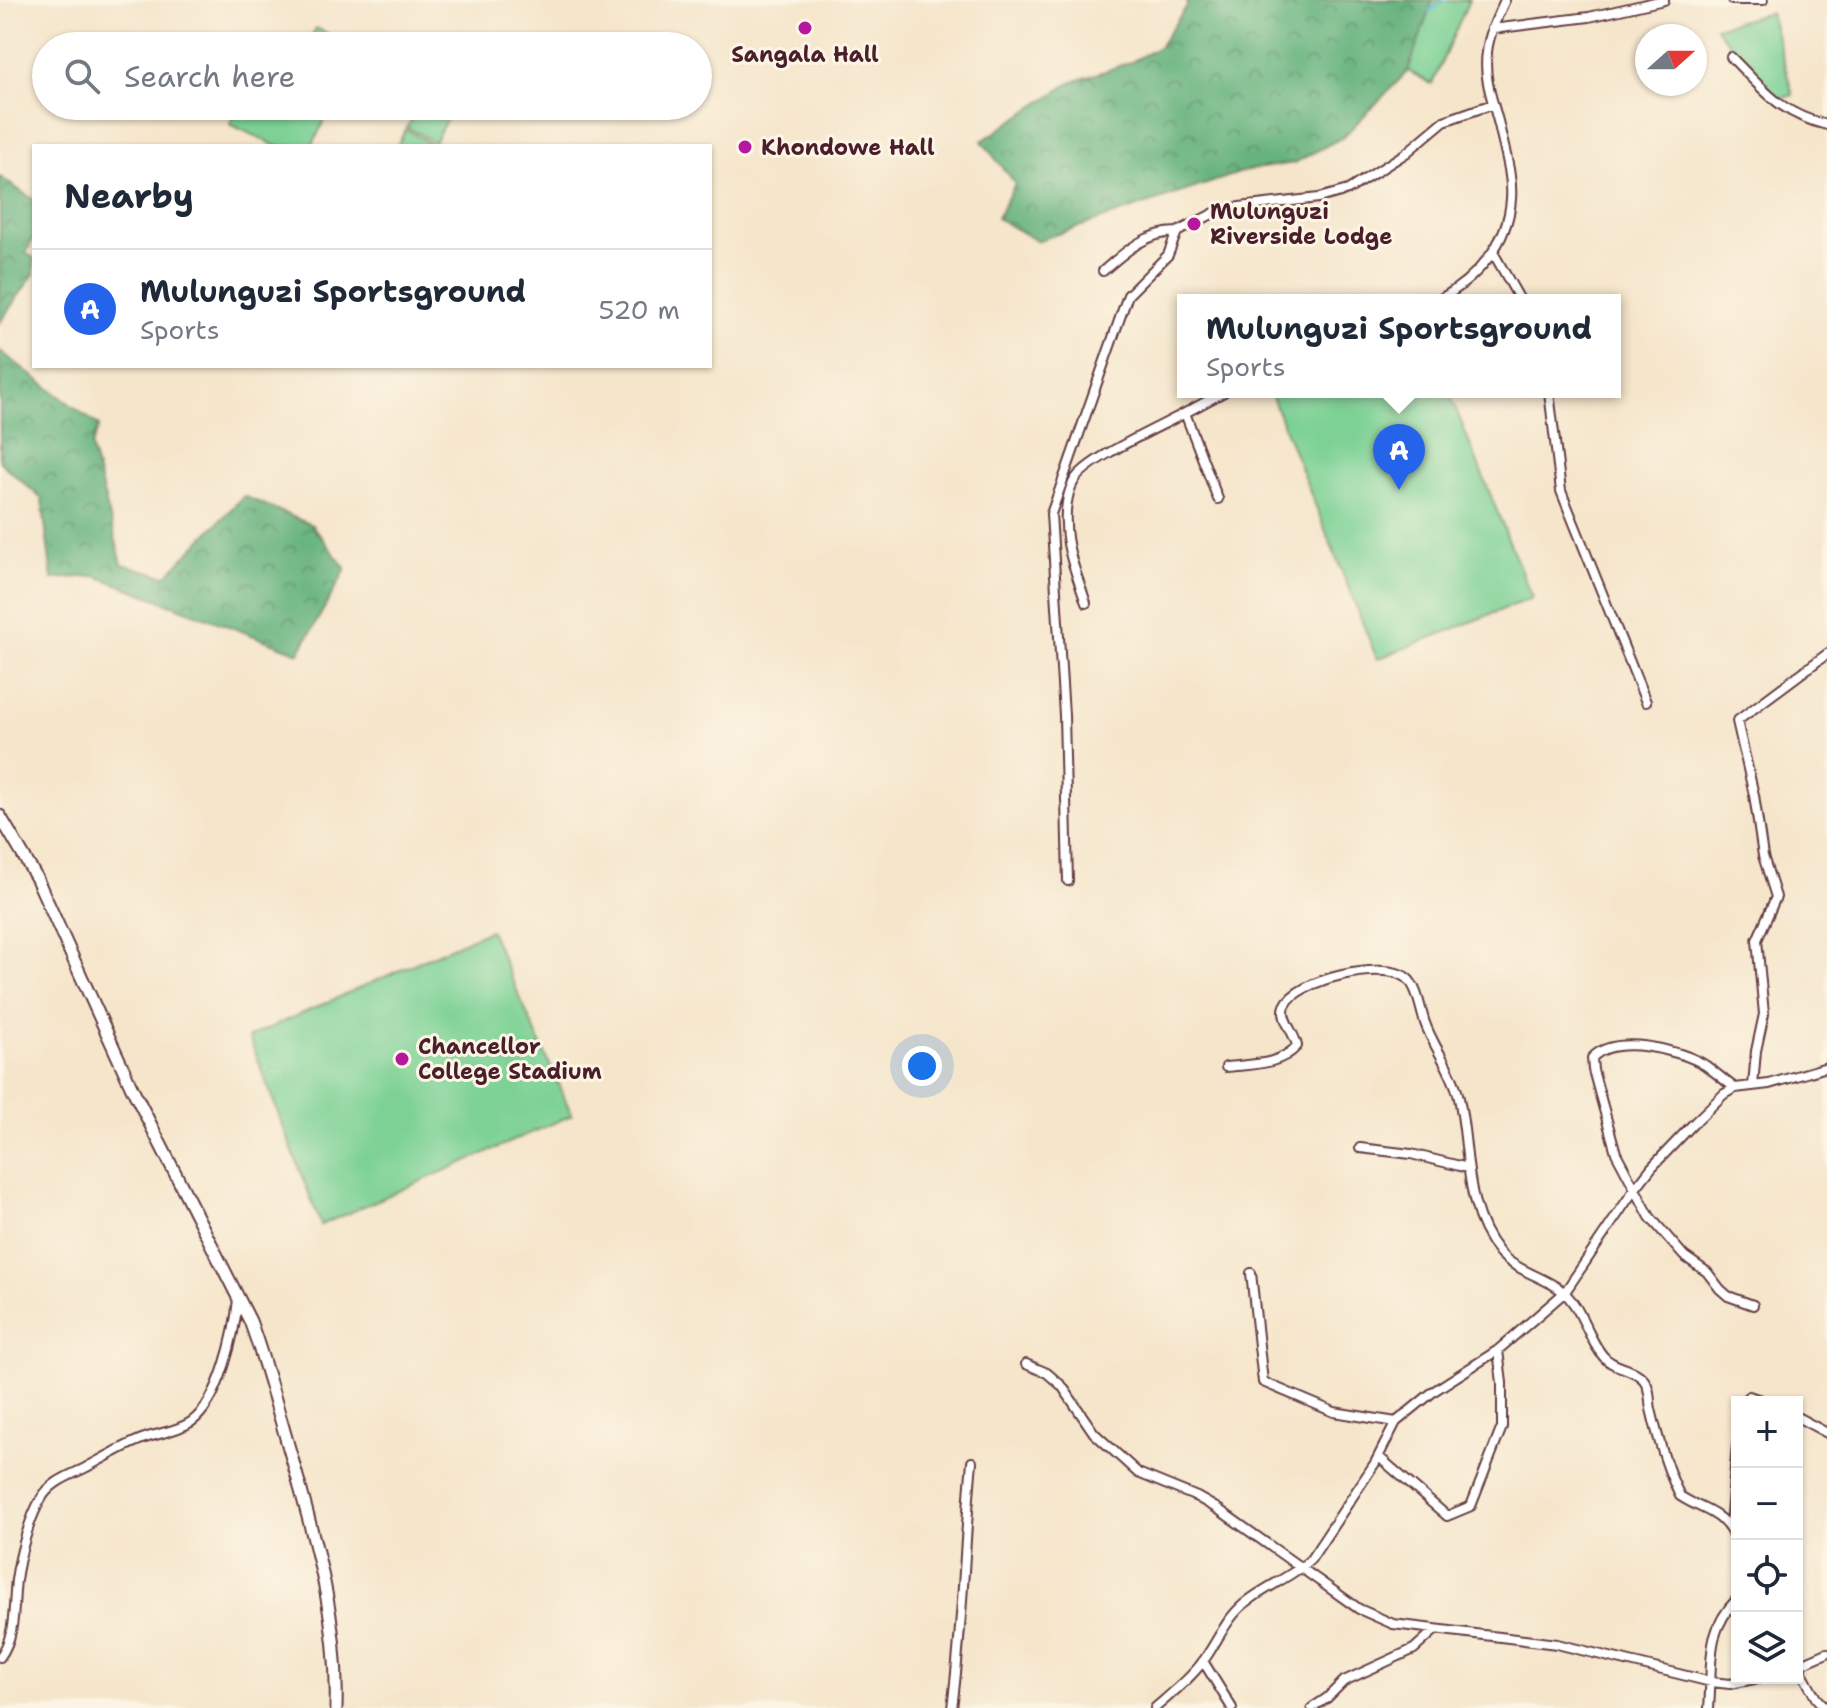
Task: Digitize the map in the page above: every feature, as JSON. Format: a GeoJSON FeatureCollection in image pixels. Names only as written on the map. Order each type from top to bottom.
{"type":"FeatureCollection","features":[{"type":"Feature","properties":{"kind":"street"},"geometry":{"type":"LineString","coordinates":[[1448,294],[1469,279],[1494,254],[1511,198],[1488,85],[1486,55],[1492,29],[1505,0]]}},
{"type":"Feature","properties":{"kind":"street"},"geometry":{"type":"LineString","coordinates":[[1492,29],[1589,17],[1664,0]]}},
{"type":"Feature","properties":{"kind":"street"},"geometry":{"type":"LineString","coordinates":[[1732,0],[1763,0]]}},
{"type":"Feature","properties":{"kind":"street"},"geometry":{"type":"LineString","coordinates":[[1731,57],[1789,113],[1827,125]]}},
{"type":"Feature","properties":{"kind":"street"},"geometry":{"type":"LineString","coordinates":[[1103,271],[1143,240],[1177,232],[1222,209],[1319,198],[1348,190],[1393,162],[1444,121],[1493,104]]}},
{"type":"Feature","properties":{"kind":"street"},"geometry":{"type":"LineString","coordinates":[[1068,881],[1064,715],[1051,514],[1128,295],[1168,255],[1177,232]]}},
{"type":"Feature","properties":{"kind":"street"},"geometry":{"type":"LineString","coordinates":[[1494,254],[1517,294]]}},
{"type":"Feature","properties":{"kind":"street"},"geometry":{"type":"LineString","coordinates":[[1086,603],[1065,526],[1074,480],[1089,465],[1213,398]]}},
{"type":"Feature","properties":{"kind":"street"},"geometry":{"type":"LineString","coordinates":[[1550,398],[1561,491],[1646,702]]}},
{"type":"Feature","properties":{"kind":"street"},"geometry":{"type":"LineString","coordinates":[[1185,413],[1218,499]]}},
{"type":"Feature","properties":{"kind":"street"},"geometry":{"type":"LineString","coordinates":[[1753,1086],[1764,1014],[1757,940],[1776,897],[1763,856],[1754,795],[1737,721],[1827,654]]}},
{"type":"Feature","properties":{"kind":"street"},"geometry":{"type":"LineString","coordinates":[[0,816],[37,879],[131,1086],[238,1294],[262,1353],[332,1615],[336,1708]]}},
{"type":"Feature","properties":{"kind":"street"},"geometry":{"type":"LineString","coordinates":[[1226,1067],[1271,1062],[1292,1051],[1297,1046],[1296,1039],[1285,1018],[1284,1008],[1304,990],[1347,972],[1392,971],[1407,978],[1458,1095],[1473,1197],[1499,1252],[1565,1292],[1603,1356],[1644,1380],[1666,1465],[1680,1496],[1703,1506],[1730,1526]]}},
{"type":"Feature","properties":{"kind":"street"},"geometry":{"type":"LineString","coordinates":[[1735,1088],[1705,1065],[1684,1055],[1617,1045],[1599,1050],[1592,1058],[1616,1153],[1650,1217],[1684,1256],[1707,1272],[1728,1296],[1753,1305]]}},
{"type":"Feature","properties":{"kind":"street"},"geometry":{"type":"LineString","coordinates":[[1155,1708],[1187,1681],[1244,1604],[1283,1576],[1302,1568],[1311,1559],[1379,1457],[1396,1422],[1414,1405],[1498,1350],[1565,1292],[1652,1167],[1724,1094],[1735,1088],[1769,1084],[1827,1067]]}},
{"type":"Feature","properties":{"kind":"street"},"geometry":{"type":"LineString","coordinates":[[1360,1148],[1411,1154],[1468,1168]]}},
{"type":"Feature","properties":{"kind":"street"},"geometry":{"type":"LineString","coordinates":[[1251,1273],[1263,1382],[1334,1412],[1396,1422]]}},
{"type":"Feature","properties":{"kind":"street"},"geometry":{"type":"LineString","coordinates":[[0,1657],[9,1638],[18,1571],[41,1497],[62,1479],[141,1439],[181,1427],[197,1417],[205,1407],[226,1358],[237,1316],[238,1294]]}},
{"type":"Feature","properties":{"kind":"street"},"geometry":{"type":"LineString","coordinates":[[1379,1457],[1447,1516],[1471,1506],[1502,1427],[1498,1350]]}},
{"type":"Feature","properties":{"kind":"street"},"geometry":{"type":"LineString","coordinates":[[1026,1364],[1047,1373],[1062,1386],[1094,1433],[1138,1473],[1197,1497],[1359,1609],[1393,1624],[1557,1644],[1711,1682],[1731,1684]]}},
{"type":"Feature","properties":{"kind":"street"},"geometry":{"type":"LineString","coordinates":[[1803,1420],[1827,1433]]}},
{"type":"Feature","properties":{"kind":"street"},"geometry":{"type":"LineString","coordinates":[[952,1708],[960,1649],[958,1633],[963,1606],[972,1462]]}},
{"type":"Feature","properties":{"kind":"street"},"geometry":{"type":"LineString","coordinates":[[1735,1468],[1730,1526],[1735,1540]]}},
{"type":"Feature","properties":{"kind":"street"},"geometry":{"type":"LineString","coordinates":[[1709,1708],[1714,1635],[1724,1612],[1731,1605]]}},
{"type":"Feature","properties":{"kind":"street"},"geometry":{"type":"LineString","coordinates":[[1312,1708],[1344,1681],[1414,1649],[1435,1630]]}},
{"type":"Feature","properties":{"kind":"street"},"geometry":{"type":"LineString","coordinates":[[1803,1663],[1827,1653]]}},
{"type":"Feature","properties":{"kind":"street"},"geometry":{"type":"LineString","coordinates":[[1203,1661],[1232,1708]]}},
{"type":"Feature","properties":{"kind":"street"},"geometry":{"type":"LineString","coordinates":[[1803,1674],[1825,1708]]}},
{"type":"Feature","properties":{"kind":"green space"},"geometry":{"type":"Polygon","coordinates":[[[1187,0],[1433,0],[1408,71],[1343,137],[1294,163],[1248,170],[1037,241],[997,218],[1015,184],[982,141],[1070,83],[1131,62],[1159,47],[1187,6],[1187,0]]]}},
{"type":"Feature","properties":{"kind":"green space"},"geometry":{"type":"Polygon","coordinates":[[[1433,0],[1469,0],[1432,84],[1408,71],[1433,0]]]}},
{"type":"Feature","properties":{"kind":"green space"},"geometry":{"type":"Polygon","coordinates":[[[1770,13],[1793,95],[1779,99],[1715,27],[1770,13]]]}},
{"type":"Feature","properties":{"kind":"green space"},"geometry":{"type":"Polygon","coordinates":[[[232,120],[324,120],[313,144],[272,144],[230,124],[232,120]]]}},
{"type":"Feature","properties":{"kind":"green space"},"geometry":{"type":"Polygon","coordinates":[[[411,120],[446,120],[434,142],[407,127],[411,120]]]}},
{"type":"Feature","properties":{"kind":"green space"},"geometry":{"type":"Polygon","coordinates":[[[406,129],[431,144],[398,144],[406,129]]]}},
{"type":"Feature","properties":{"kind":"green space"},"geometry":{"type":"Polygon","coordinates":[[[0,177],[32,199],[32,241],[26,253],[32,257],[32,277],[0,322],[0,177]]]}},
{"type":"Feature","properties":{"kind":"green space"},"geometry":{"type":"Polygon","coordinates":[[[0,351],[99,426],[91,447],[122,564],[166,576],[244,496],[312,525],[346,569],[299,653],[96,576],[52,579],[42,499],[0,462],[0,351]]]}},
{"type":"Feature","properties":{"kind":"green space"},"geometry":{"type":"Polygon","coordinates":[[[1272,398],[1451,398],[1532,598],[1377,659],[1272,398]]]}},
{"type":"Feature","properties":{"kind":"green space","name":"Chancellor College Stadium"},"geometry":{"type":"Polygon","coordinates":[[[490,930],[572,1115],[321,1225],[249,1037],[490,930]]]}},
{"type":"Feature","properties":{"kind":"waterway"},"geometry":{"type":"LineString","coordinates":[[1429,11],[1446,0]]}},
{"type":"Feature","properties":{"kind":"place","name":"Sangala Hall"},"geometry":{"type":"Point","coordinates":[805,28]}},
{"type":"Feature","properties":{"kind":"place","name":"Khondowe Hall"},"geometry":{"type":"Point","coordinates":[745,147]}},
{"type":"Feature","properties":{"kind":"place","name":"Mulunguzi Riverside Lodge"},"geometry":{"type":"Point","coordinates":[1194,224]}},
{"type":"Feature","properties":{"kind":"place","name":"Mulunguzi Sportsground"},"geometry":{"type":"Point","coordinates":[1399,490]}},
{"type":"Feature","properties":{"kind":"place","name":"Chancellor College Stadium"},"geometry":{"type":"Point","coordinates":[402,1059]}}]}
